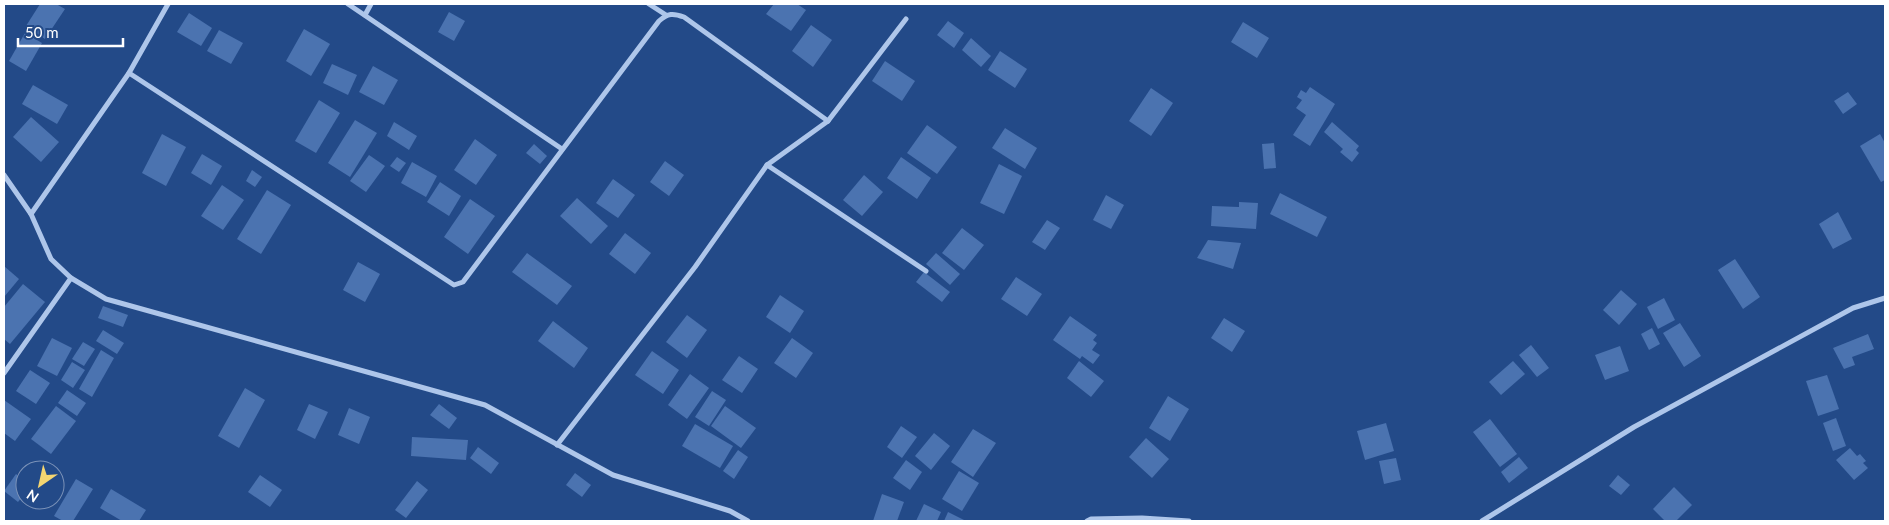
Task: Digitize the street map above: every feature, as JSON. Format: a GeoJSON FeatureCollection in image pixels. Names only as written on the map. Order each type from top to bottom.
{"type":"FeatureCollection","features":[{"type":"Feature","properties":{"kind":"street"},"geometry":{"type":"LineString","coordinates":[[31,214],[129,73],[168,4]]}},
{"type":"Feature","properties":{"kind":"street"},"geometry":{"type":"LineString","coordinates":[[348,4],[562,149]]}},
{"type":"Feature","properties":{"kind":"street"},"geometry":{"type":"LineString","coordinates":[[365,15],[370,4]]}},
{"type":"Feature","properties":{"kind":"street"},"geometry":{"type":"LineString","coordinates":[[649,4],[666,15]]}},
{"type":"Feature","properties":{"kind":"street"},"geometry":{"type":"LineString","coordinates":[[129,73],[454,285],[463,282],[659,21],[666,15],[673,13],[684,17],[828,121]]}},
{"type":"Feature","properties":{"kind":"street"},"geometry":{"type":"LineString","coordinates":[[557,445],[695,267],[768,165],[828,121],[906,19]]}},
{"type":"Feature","properties":{"kind":"street"},"geometry":{"type":"LineString","coordinates":[[768,165],[926,271]]}},
{"type":"Feature","properties":{"kind":"street"},"geometry":{"type":"LineString","coordinates":[[4,175],[31,214],[51,259],[71,278],[106,299],[486,405],[613,475],[730,511],[748,521]]}},
{"type":"Feature","properties":{"kind":"street"},"geometry":{"type":"LineString","coordinates":[[4,373],[71,278]]}},
{"type":"Feature","properties":{"kind":"street"},"geometry":{"type":"LineString","coordinates":[[1482,521],[1643,422],[1853,308],[1885,298]]}},
{"type":"Feature","properties":{"kind":"street"},"geometry":{"type":"LineString","coordinates":[[1087,521],[1091,519],[1142,518],[1189,521]]}},
{"type":"Feature","properties":{"kind":"building"},"geometry":{"type":"Polygon","coordinates":[[[40,4],[56,4],[65,9],[45,39],[26,26],[40,4]]]}},
{"type":"Feature","properties":{"kind":"building"},"geometry":{"type":"Polygon","coordinates":[[[774,4],[797,4],[806,10],[791,31],[766,14],[774,4]]]}},
{"type":"Feature","properties":{"kind":"building"},"geometry":{"type":"Polygon","coordinates":[[[449,12],[465,21],[454,41],[438,32],[449,12]]]}},
{"type":"Feature","properties":{"kind":"building"},"geometry":{"type":"Polygon","coordinates":[[[189,13],[212,28],[201,46],[177,32],[189,13]]]}},
{"type":"Feature","properties":{"kind":"building"},"geometry":{"type":"Polygon","coordinates":[[[948,21],[964,33],[954,48],[937,35],[948,21]]]}},
{"type":"Feature","properties":{"kind":"building"},"geometry":{"type":"Polygon","coordinates":[[[1243,22],[1269,38],[1257,58],[1231,42],[1243,22]]]}},
{"type":"Feature","properties":{"kind":"building"},"geometry":{"type":"Polygon","coordinates":[[[811,25],[832,40],[813,67],[792,51],[811,25]]]}},
{"type":"Feature","properties":{"kind":"building"},"geometry":{"type":"Polygon","coordinates":[[[304,29],[330,44],[311,76],[286,61],[304,29]]]}},
{"type":"Feature","properties":{"kind":"building"},"geometry":{"type":"Polygon","coordinates":[[[219,30],[243,43],[231,64],[207,51],[219,30]]]}},
{"type":"Feature","properties":{"kind":"building"},"geometry":{"type":"Polygon","coordinates":[[[25,33],[42,43],[26,71],[9,61],[25,33]]]}},
{"type":"Feature","properties":{"kind":"building"},"geometry":{"type":"Polygon","coordinates":[[[971,38],[991,56],[981,67],[962,50],[971,38]]]}},
{"type":"Feature","properties":{"kind":"building"},"geometry":{"type":"Polygon","coordinates":[[[1000,51],[1027,69],[1015,88],[988,70],[1000,51]]]}},
{"type":"Feature","properties":{"kind":"building"},"geometry":{"type":"Polygon","coordinates":[[[885,61],[915,81],[902,101],[872,81],[885,61]]]}},
{"type":"Feature","properties":{"kind":"building"},"geometry":{"type":"Polygon","coordinates":[[[332,64],[357,75],[348,95],[323,83],[332,64]]]}},
{"type":"Feature","properties":{"kind":"building"},"geometry":{"type":"Polygon","coordinates":[[[373,66],[398,80],[384,105],[359,92],[373,66]]]}},
{"type":"Feature","properties":{"kind":"building"},"geometry":{"type":"Polygon","coordinates":[[[33,85],[68,105],[57,124],[22,104],[33,85]]]}},
{"type":"Feature","properties":{"kind":"building"},"geometry":{"type":"Polygon","coordinates":[[[1310,87],[1335,104],[1310,146],[1293,135],[1306,115],[1296,108],[1302,100],[1297,97],[1301,90],[1306,93],[1310,87]]]}},
{"type":"Feature","properties":{"kind":"building"},"geometry":{"type":"Polygon","coordinates":[[[1151,88],[1173,103],[1151,136],[1129,121],[1151,88]]]}},
{"type":"Feature","properties":{"kind":"building"},"geometry":{"type":"Polygon","coordinates":[[[1848,92],[1857,104],[1843,114],[1834,101],[1848,92]]]}},
{"type":"Feature","properties":{"kind":"building"},"geometry":{"type":"Polygon","coordinates":[[[319,100],[340,113],[316,153],[295,141],[319,100]]]}},
{"type":"Feature","properties":{"kind":"building"},"geometry":{"type":"Polygon","coordinates":[[[31,117],[59,142],[41,162],[13,137],[31,117]]]}},
{"type":"Feature","properties":{"kind":"building"},"geometry":{"type":"Polygon","coordinates":[[[355,120],[377,133],[350,177],[328,163],[355,120]]]}},
{"type":"Feature","properties":{"kind":"building"},"geometry":{"type":"Polygon","coordinates":[[[394,122],[417,136],[409,150],[387,136],[394,122]]]}},
{"type":"Feature","properties":{"kind":"building"},"geometry":{"type":"Polygon","coordinates":[[[1332,122],[1359,146],[1356,150],[1359,153],[1352,162],[1340,152],[1343,149],[1324,132],[1332,122]]]}},
{"type":"Feature","properties":{"kind":"building"},"geometry":{"type":"Polygon","coordinates":[[[927,125],[957,147],[937,174],[907,153],[927,125]]]}},
{"type":"Feature","properties":{"kind":"building"},"geometry":{"type":"Polygon","coordinates":[[[1005,128],[1037,148],[1025,169],[992,148],[1005,128]]]}},
{"type":"Feature","properties":{"kind":"building"},"geometry":{"type":"Polygon","coordinates":[[[162,134],[186,147],[166,186],[142,173],[162,134]]]}},
{"type":"Feature","properties":{"kind":"building"},"geometry":{"type":"Polygon","coordinates":[[[1880,134],[1885,143],[1885,180],[1881,182],[1860,146],[1880,134]]]}},
{"type":"Feature","properties":{"kind":"building"},"geometry":{"type":"Polygon","coordinates":[[[475,139],[497,155],[476,185],[454,170],[475,139]]]}},
{"type":"Feature","properties":{"kind":"building"},"geometry":{"type":"Polygon","coordinates":[[[1274,143],[1276,168],[1264,169],[1262,144],[1274,143]]]}},
{"type":"Feature","properties":{"kind":"building"},"geometry":{"type":"Polygon","coordinates":[[[534,144],[547,156],[540,164],[526,153],[534,144]]]}},
{"type":"Feature","properties":{"kind":"building"},"geometry":{"type":"Polygon","coordinates":[[[202,154],[222,166],[211,185],[191,173],[202,154]]]}},
{"type":"Feature","properties":{"kind":"building"},"geometry":{"type":"Polygon","coordinates":[[[369,155],[385,166],[366,192],[350,181],[369,155]]]}},
{"type":"Feature","properties":{"kind":"building"},"geometry":{"type":"Polygon","coordinates":[[[397,157],[406,163],[399,172],[390,166],[397,157]]]}},
{"type":"Feature","properties":{"kind":"building"},"geometry":{"type":"Polygon","coordinates":[[[901,157],[931,178],[917,199],[887,178],[901,157]]]}},
{"type":"Feature","properties":{"kind":"building"},"geometry":{"type":"Polygon","coordinates":[[[665,161],[684,175],[669,196],[650,182],[665,161]]]}},
{"type":"Feature","properties":{"kind":"building"},"geometry":{"type":"Polygon","coordinates":[[[412,162],[437,176],[426,197],[401,183],[412,162]]]}},
{"type":"Feature","properties":{"kind":"building"},"geometry":{"type":"Polygon","coordinates":[[[999,164],[1022,176],[1004,214],[980,203],[999,164]]]}},
{"type":"Feature","properties":{"kind":"building"},"geometry":{"type":"Polygon","coordinates":[[[252,170],[262,177],[255,187],[246,181],[252,170]]]}},
{"type":"Feature","properties":{"kind":"building"},"geometry":{"type":"Polygon","coordinates":[[[864,175],[883,192],[862,216],[843,200],[864,175]]]}},
{"type":"Feature","properties":{"kind":"building"},"geometry":{"type":"Polygon","coordinates":[[[613,179],[635,195],[618,218],[596,203],[613,179]]]}},
{"type":"Feature","properties":{"kind":"building"},"geometry":{"type":"Polygon","coordinates":[[[440,182],[461,196],[449,216],[427,202],[440,182]]]}},
{"type":"Feature","properties":{"kind":"building"},"geometry":{"type":"Polygon","coordinates":[[[222,185],[244,200],[223,230],[201,216],[222,185]]]}},
{"type":"Feature","properties":{"kind":"building"},"geometry":{"type":"Polygon","coordinates":[[[267,190],[291,205],[261,254],[237,239],[267,190]]]}},
{"type":"Feature","properties":{"kind":"building"},"geometry":{"type":"Polygon","coordinates":[[[1280,193],[1327,217],[1317,237],[1270,214],[1280,193]]]}},
{"type":"Feature","properties":{"kind":"building"},"geometry":{"type":"Polygon","coordinates":[[[1106,195],[1124,205],[1111,229],[1093,220],[1106,195]]]}},
{"type":"Feature","properties":{"kind":"building"},"geometry":{"type":"Polygon","coordinates":[[[577,198],[608,226],[591,244],[560,216],[577,198]]]}},
{"type":"Feature","properties":{"kind":"building"},"geometry":{"type":"Polygon","coordinates":[[[470,199],[495,216],[468,254],[444,237],[470,199]]]}},
{"type":"Feature","properties":{"kind":"building"},"geometry":{"type":"Polygon","coordinates":[[[1239,202],[1258,203],[1256,229],[1211,226],[1212,206],[1239,207],[1239,202]]]}},
{"type":"Feature","properties":{"kind":"building"},"geometry":{"type":"Polygon","coordinates":[[[1838,212],[1852,239],[1833,249],[1819,224],[1838,212]]]}},
{"type":"Feature","properties":{"kind":"building"},"geometry":{"type":"Polygon","coordinates":[[[1047,220],[1060,228],[1045,250],[1032,242],[1047,220]]]}},
{"type":"Feature","properties":{"kind":"building"},"geometry":{"type":"Polygon","coordinates":[[[962,228],[984,245],[964,270],[942,253],[962,228]]]}},
{"type":"Feature","properties":{"kind":"building"},"geometry":{"type":"Polygon","coordinates":[[[625,233],[651,253],[635,274],[609,254],[625,233]]]}},
{"type":"Feature","properties":{"kind":"building"},"geometry":{"type":"Polygon","coordinates":[[[1208,240],[1241,243],[1233,269],[1197,258],[1208,240]]]}},
{"type":"Feature","properties":{"kind":"building"},"geometry":{"type":"Polygon","coordinates":[[[527,253],[572,286],[557,305],[512,272],[527,253]]]}},
{"type":"Feature","properties":{"kind":"building"},"geometry":{"type":"Polygon","coordinates":[[[936,253],[960,274],[950,285],[926,264],[936,253]]]}},
{"type":"Feature","properties":{"kind":"building"},"geometry":{"type":"Polygon","coordinates":[[[1735,259],[1760,297],[1743,309],[1718,270],[1735,259]]]}},
{"type":"Feature","properties":{"kind":"building"},"geometry":{"type":"Polygon","coordinates":[[[358,262],[380,274],[365,302],[343,290],[358,262]]]}},
{"type":"Feature","properties":{"kind":"building"},"geometry":{"type":"Polygon","coordinates":[[[4,266],[19,279],[4,297],[4,266]]]}},
{"type":"Feature","properties":{"kind":"building"},"geometry":{"type":"Polygon","coordinates":[[[924,272],[950,292],[942,302],[916,282],[924,272]]]}},
{"type":"Feature","properties":{"kind":"building"},"geometry":{"type":"Polygon","coordinates":[[[1016,277],[1042,294],[1027,316],[1001,299],[1016,277]]]}},
{"type":"Feature","properties":{"kind":"building"},"geometry":{"type":"Polygon","coordinates":[[[23,284],[45,302],[10,344],[4,339],[4,307],[23,284]]]}},
{"type":"Feature","properties":{"kind":"building"},"geometry":{"type":"Polygon","coordinates":[[[1621,290],[1637,304],[1619,325],[1603,310],[1621,290]]]}},
{"type":"Feature","properties":{"kind":"building"},"geometry":{"type":"Polygon","coordinates":[[[780,295],[804,311],[790,333],[766,317],[780,295]]]}},
{"type":"Feature","properties":{"kind":"building"},"geometry":{"type":"Polygon","coordinates":[[[1664,298],[1675,320],[1658,329],[1647,307],[1664,298]]]}},
{"type":"Feature","properties":{"kind":"building"},"geometry":{"type":"Polygon","coordinates":[[[103,306],[128,315],[123,327],[98,318],[103,306]]]}},
{"type":"Feature","properties":{"kind":"building"},"geometry":{"type":"Polygon","coordinates":[[[687,315],[707,330],[687,358],[666,342],[687,315]]]}},
{"type":"Feature","properties":{"kind":"building"},"geometry":{"type":"Polygon","coordinates":[[[1070,316],[1097,335],[1093,340],[1097,343],[1092,350],[1100,355],[1093,364],[1082,356],[1080,359],[1053,340],[1070,316]]]}},
{"type":"Feature","properties":{"kind":"building"},"geometry":{"type":"Polygon","coordinates":[[[1224,318],[1245,331],[1232,352],[1211,338],[1224,318]]]}},
{"type":"Feature","properties":{"kind":"building"},"geometry":{"type":"Polygon","coordinates":[[[553,321],[588,348],[574,368],[538,341],[553,321]]]}},
{"type":"Feature","properties":{"kind":"building"},"geometry":{"type":"Polygon","coordinates":[[[1680,323],[1701,356],[1684,367],[1663,333],[1680,323]]]}},
{"type":"Feature","properties":{"kind":"building"},"geometry":{"type":"Polygon","coordinates":[[[1652,328],[1660,344],[1649,350],[1641,334],[1652,328]]]}},
{"type":"Feature","properties":{"kind":"building"},"geometry":{"type":"Polygon","coordinates":[[[103,330],[124,343],[117,354],[96,341],[103,330]]]}},
{"type":"Feature","properties":{"kind":"building"},"geometry":{"type":"Polygon","coordinates":[[[1868,334],[1874,349],[1852,357],[1855,365],[1844,369],[1833,348],[1868,334]]]}},
{"type":"Feature","properties":{"kind":"building"},"geometry":{"type":"Polygon","coordinates":[[[52,338],[72,348],[57,376],[37,366],[52,338]]]}},
{"type":"Feature","properties":{"kind":"building"},"geometry":{"type":"Polygon","coordinates":[[[792,338],[813,353],[796,378],[774,363],[792,338]]]}},
{"type":"Feature","properties":{"kind":"building"},"geometry":{"type":"Polygon","coordinates":[[[83,342],[95,349],[84,366],[72,359],[83,342]]]}},
{"type":"Feature","properties":{"kind":"building"},"geometry":{"type":"Polygon","coordinates":[[[1531,345],[1549,368],[1537,377],[1519,355],[1531,345]]]}},
{"type":"Feature","properties":{"kind":"building"},"geometry":{"type":"Polygon","coordinates":[[[1620,346],[1629,371],[1605,380],[1595,355],[1620,346]]]}},
{"type":"Feature","properties":{"kind":"building"},"geometry":{"type":"Polygon","coordinates":[[[101,350],[114,358],[92,397],[79,389],[101,350]]]}},
{"type":"Feature","properties":{"kind":"building"},"geometry":{"type":"Polygon","coordinates":[[[652,351],[679,370],[663,394],[635,375],[652,351]]]}},
{"type":"Feature","properties":{"kind":"building"},"geometry":{"type":"Polygon","coordinates":[[[739,356],[758,369],[742,393],[722,380],[739,356]]]}},
{"type":"Feature","properties":{"kind":"building"},"geometry":{"type":"Polygon","coordinates":[[[1079,361],[1104,381],[1091,397],[1067,378],[1079,361]]]}},
{"type":"Feature","properties":{"kind":"building"},"geometry":{"type":"Polygon","coordinates":[[[1513,361],[1525,374],[1501,395],[1489,382],[1513,361]]]}},
{"type":"Feature","properties":{"kind":"building"},"geometry":{"type":"Polygon","coordinates":[[[72,362],[85,370],[73,388],[61,380],[72,362]]]}},
{"type":"Feature","properties":{"kind":"building"},"geometry":{"type":"Polygon","coordinates":[[[30,370],[50,383],[36,404],[16,391],[30,370]]]}},
{"type":"Feature","properties":{"kind":"building"},"geometry":{"type":"Polygon","coordinates":[[[690,374],[709,388],[687,419],[668,405],[690,374]]]}},
{"type":"Feature","properties":{"kind":"building"},"geometry":{"type":"Polygon","coordinates":[[[1827,375],[1839,409],[1818,416],[1806,381],[1827,375]]]}},
{"type":"Feature","properties":{"kind":"building"},"geometry":{"type":"Polygon","coordinates":[[[245,388],[265,400],[239,448],[218,436],[245,388]]]}},
{"type":"Feature","properties":{"kind":"building"},"geometry":{"type":"Polygon","coordinates":[[[67,390],[86,403],[77,416],[58,403],[67,390]]]}},
{"type":"Feature","properties":{"kind":"building"},"geometry":{"type":"Polygon","coordinates":[[[712,391],[726,400],[709,426],[695,417],[712,391]]]}},
{"type":"Feature","properties":{"kind":"building"},"geometry":{"type":"Polygon","coordinates":[[[1168,396],[1189,409],[1170,441],[1149,428],[1168,396]]]}},
{"type":"Feature","properties":{"kind":"building"},"geometry":{"type":"Polygon","coordinates":[[[4,400],[31,419],[15,441],[4,433],[4,400]]]}},
{"type":"Feature","properties":{"kind":"building"},"geometry":{"type":"Polygon","coordinates":[[[309,404],[328,412],[315,439],[297,430],[309,404]]]}},
{"type":"Feature","properties":{"kind":"building"},"geometry":{"type":"Polygon","coordinates":[[[439,404],[457,418],[449,429],[430,415],[439,404]]]}},
{"type":"Feature","properties":{"kind":"building"},"geometry":{"type":"Polygon","coordinates":[[[56,406],[76,421],[51,454],[31,439],[56,406]]]}},
{"type":"Feature","properties":{"kind":"building"},"geometry":{"type":"Polygon","coordinates":[[[725,406],[756,428],[741,448],[711,426],[725,406]]]}},
{"type":"Feature","properties":{"kind":"building"},"geometry":{"type":"Polygon","coordinates":[[[349,408],[370,417],[359,444],[338,435],[349,408]]]}},
{"type":"Feature","properties":{"kind":"building"},"geometry":{"type":"Polygon","coordinates":[[[1836,418],[1846,446],[1833,451],[1823,423],[1836,418]]]}},
{"type":"Feature","properties":{"kind":"building"},"geometry":{"type":"Polygon","coordinates":[[[1490,419],[1517,454],[1500,467],[1473,432],[1490,419]]]}},
{"type":"Feature","properties":{"kind":"building"},"geometry":{"type":"Polygon","coordinates":[[[1386,423],[1394,451],[1365,460],[1357,431],[1386,423]]]}},
{"type":"Feature","properties":{"kind":"building"},"geometry":{"type":"Polygon","coordinates":[[[695,424],[733,446],[720,468],[682,446],[695,424]]]}},
{"type":"Feature","properties":{"kind":"building"},"geometry":{"type":"Polygon","coordinates":[[[901,426],[917,437],[902,458],[887,447],[901,426]]]}},
{"type":"Feature","properties":{"kind":"building"},"geometry":{"type":"Polygon","coordinates":[[[973,429],[996,443],[973,477],[951,462],[973,429]]]}},
{"type":"Feature","properties":{"kind":"building"},"geometry":{"type":"Polygon","coordinates":[[[934,433],[950,446],[931,470],[915,456],[934,433]]]}},
{"type":"Feature","properties":{"kind":"building"},"geometry":{"type":"Polygon","coordinates":[[[412,437],[468,440],[466,460],[411,456],[412,437]]]}},
{"type":"Feature","properties":{"kind":"building"},"geometry":{"type":"Polygon","coordinates":[[[1146,438],[1169,459],[1152,478],[1129,457],[1146,438]]]}},
{"type":"Feature","properties":{"kind":"building"},"geometry":{"type":"Polygon","coordinates":[[[478,447],[499,463],[491,474],[470,458],[478,447]]]}},
{"type":"Feature","properties":{"kind":"building"},"geometry":{"type":"Polygon","coordinates":[[[1850,448],[1857,456],[1860,454],[1866,461],[1863,463],[1868,468],[1854,480],[1836,460],[1850,448]]]}},
{"type":"Feature","properties":{"kind":"building"},"geometry":{"type":"Polygon","coordinates":[[[738,450],[748,457],[734,479],[723,471],[738,450]]]}},
{"type":"Feature","properties":{"kind":"building"},"geometry":{"type":"Polygon","coordinates":[[[1519,457],[1528,468],[1509,483],[1501,472],[1519,457]]]}},
{"type":"Feature","properties":{"kind":"building"},"geometry":{"type":"Polygon","coordinates":[[[1396,458],[1401,480],[1384,484],[1379,461],[1396,458]]]}},
{"type":"Feature","properties":{"kind":"building"},"geometry":{"type":"Polygon","coordinates":[[[906,460],[922,472],[910,490],[893,478],[906,460]]]}},
{"type":"Feature","properties":{"kind":"building"},"geometry":{"type":"Polygon","coordinates":[[[959,471],[979,483],[962,511],[942,499],[959,471]]]}},
{"type":"Feature","properties":{"kind":"building"},"geometry":{"type":"Polygon","coordinates":[[[575,473],[591,485],[582,497],[566,485],[575,473]]]}},
{"type":"Feature","properties":{"kind":"building"},"geometry":{"type":"Polygon","coordinates":[[[15,475],[15,500],[4,491],[15,475]]]}},
{"type":"Feature","properties":{"kind":"building"},"geometry":{"type":"Polygon","coordinates":[[[260,475],[282,490],[270,507],[248,492],[260,475]]]}},
{"type":"Feature","properties":{"kind":"building"},"geometry":{"type":"Polygon","coordinates":[[[1618,475],[1630,485],[1621,495],[1609,486],[1618,475]]]}},
{"type":"Feature","properties":{"kind":"building"},"geometry":{"type":"Polygon","coordinates":[[[76,479],[93,489],[73,521],[63,521],[54,516],[58,510],[65,510],[65,498],[76,479]]]}},
{"type":"Feature","properties":{"kind":"building"},"geometry":{"type":"Polygon","coordinates":[[[417,481],[428,490],[406,518],[395,510],[417,481]]]}},
{"type":"Feature","properties":{"kind":"building"},"geometry":{"type":"Polygon","coordinates":[[[1674,487],[1692,505],[1676,521],[1665,521],[1653,509],[1674,487]]]}},
{"type":"Feature","properties":{"kind":"building"},"geometry":{"type":"Polygon","coordinates":[[[111,489],[146,510],[139,521],[122,521],[100,508],[111,489]]]}},
{"type":"Feature","properties":{"kind":"building"},"geometry":{"type":"Polygon","coordinates":[[[882,494],[904,502],[897,521],[873,521],[882,494]]]}},
{"type":"Feature","properties":{"kind":"building"},"geometry":{"type":"Polygon","coordinates":[[[924,504],[941,512],[937,521],[916,521],[924,504]]]}},
{"type":"Feature","properties":{"kind":"building"},"geometry":{"type":"Polygon","coordinates":[[[948,512],[966,521],[944,521],[948,512]]]}}]}
